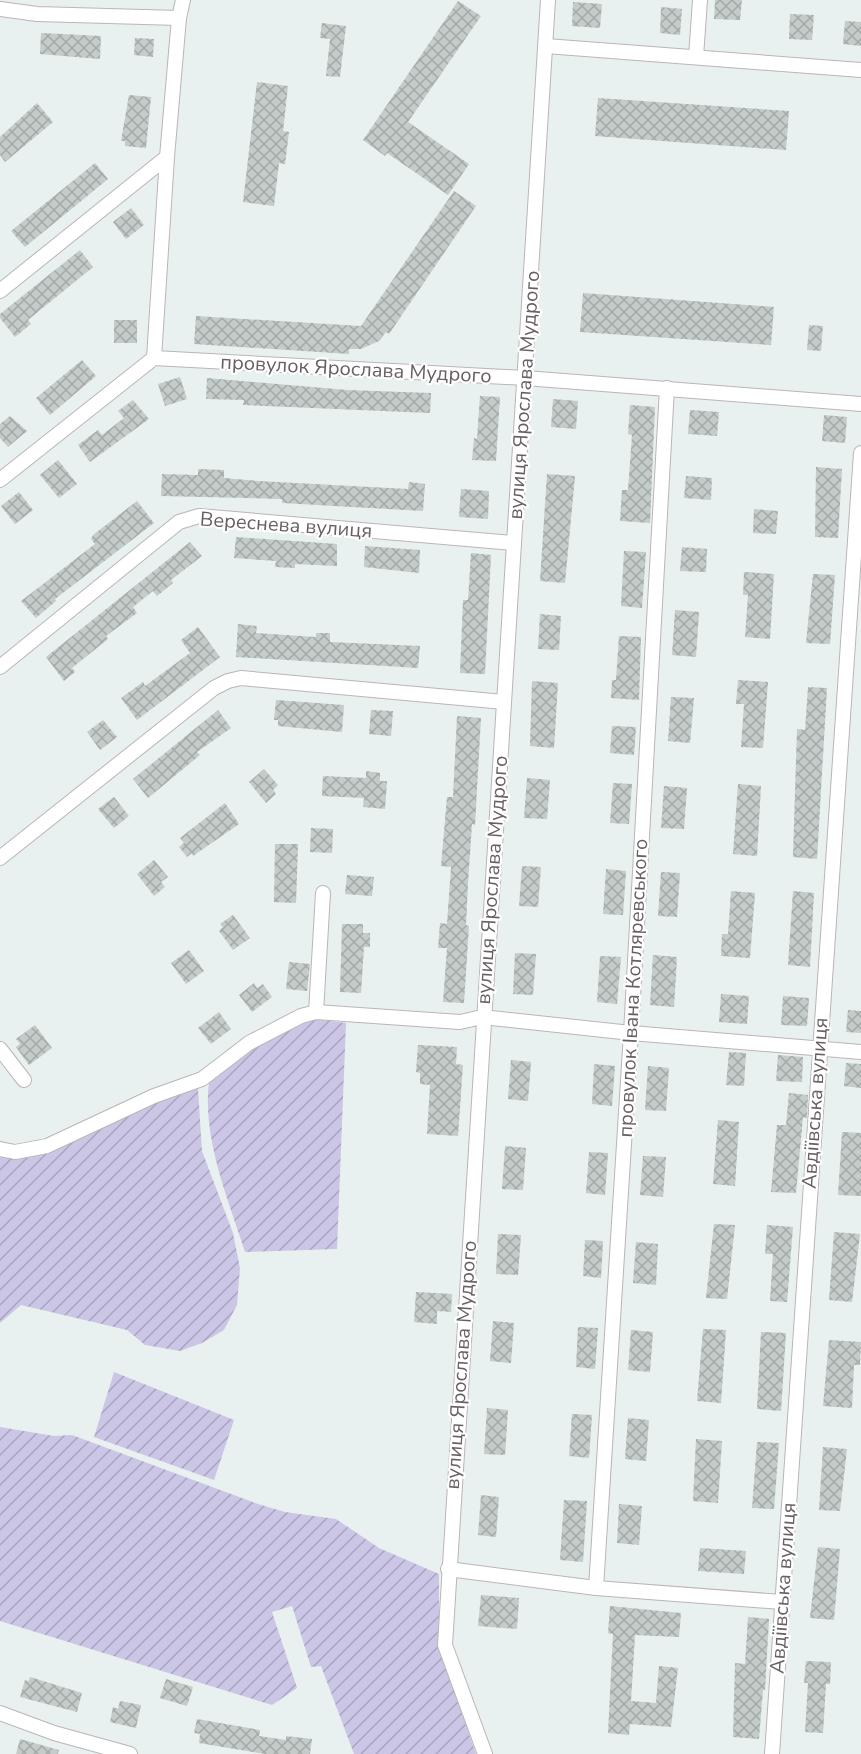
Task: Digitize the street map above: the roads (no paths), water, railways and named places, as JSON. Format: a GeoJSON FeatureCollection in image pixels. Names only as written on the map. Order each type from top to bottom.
{"type":"FeatureCollection","features":[{"type":"Feature","properties":{"kind":"street"},"geometry":{"type":"LineString","coordinates":[[0,480],[154,358],[167,157],[179,18],[183,0]]}},
{"type":"Feature","properties":{"kind":"street","name":"вулиця Ярослава Мудрого"},"geometry":{"type":"LineString","coordinates":[[485,1754],[445,1645],[482,1017],[548,0]]}},
{"type":"Feature","properties":{"kind":"street"},"geometry":{"type":"LineString","coordinates":[[696,57],[700,0]]}},
{"type":"Feature","properties":{"kind":"street"},"geometry":{"type":"LineString","coordinates":[[0,9],[37,14],[179,18]]}},
{"type":"Feature","properties":{"kind":"street"},"geometry":{"type":"LineString","coordinates":[[546,46],[861,70]]}},
{"type":"Feature","properties":{"kind":"street"},"geometry":{"type":"LineString","coordinates":[[0,291],[167,157]]}},
{"type":"Feature","properties":{"kind":"street","name":"провулок Ярослава Мудрого"},"geometry":{"type":"LineString","coordinates":[[154,358],[525,378],[861,404]]}},
{"type":"Feature","properties":{"kind":"street","name":"провулок Івана Котляревського"},"geometry":{"type":"LineString","coordinates":[[596,1588],[668,388]]}},
{"type":"Feature","properties":{"kind":"street","name":"Авдіївська вулиця"},"geometry":{"type":"LineString","coordinates":[[772,1754],[818,1049],[861,453]]}},
{"type":"Feature","properties":{"kind":"street","name":"Вереснева вулиця"},"geometry":{"type":"LineString","coordinates":[[0,667],[179,522],[200,516],[514,543]]}},
{"type":"Feature","properties":{"kind":"street"},"geometry":{"type":"LineString","coordinates":[[0,858],[214,688],[228,681],[241,678],[504,702]]}},
{"type":"Feature","properties":{"kind":"street"},"geometry":{"type":"LineString","coordinates":[[316,1011],[323,893]]}},
{"type":"Feature","properties":{"kind":"street"},"geometry":{"type":"LineString","coordinates":[[0,1149],[15,1152],[47,1146],[154,1096],[202,1079],[249,1042],[316,1011],[460,1022],[482,1017],[631,1034],[861,1052]]}},
{"type":"Feature","properties":{"kind":"street"},"geometry":{"type":"LineString","coordinates":[[0,1049],[24,1080]]}},
{"type":"Feature","properties":{"kind":"street"},"geometry":{"type":"LineString","coordinates":[[448,1569],[596,1588],[782,1602]]}},
{"type":"Feature","properties":{"kind":"street"},"geometry":{"type":"LineString","coordinates":[[0,1713],[54,1733],[130,1754]]}}]}
